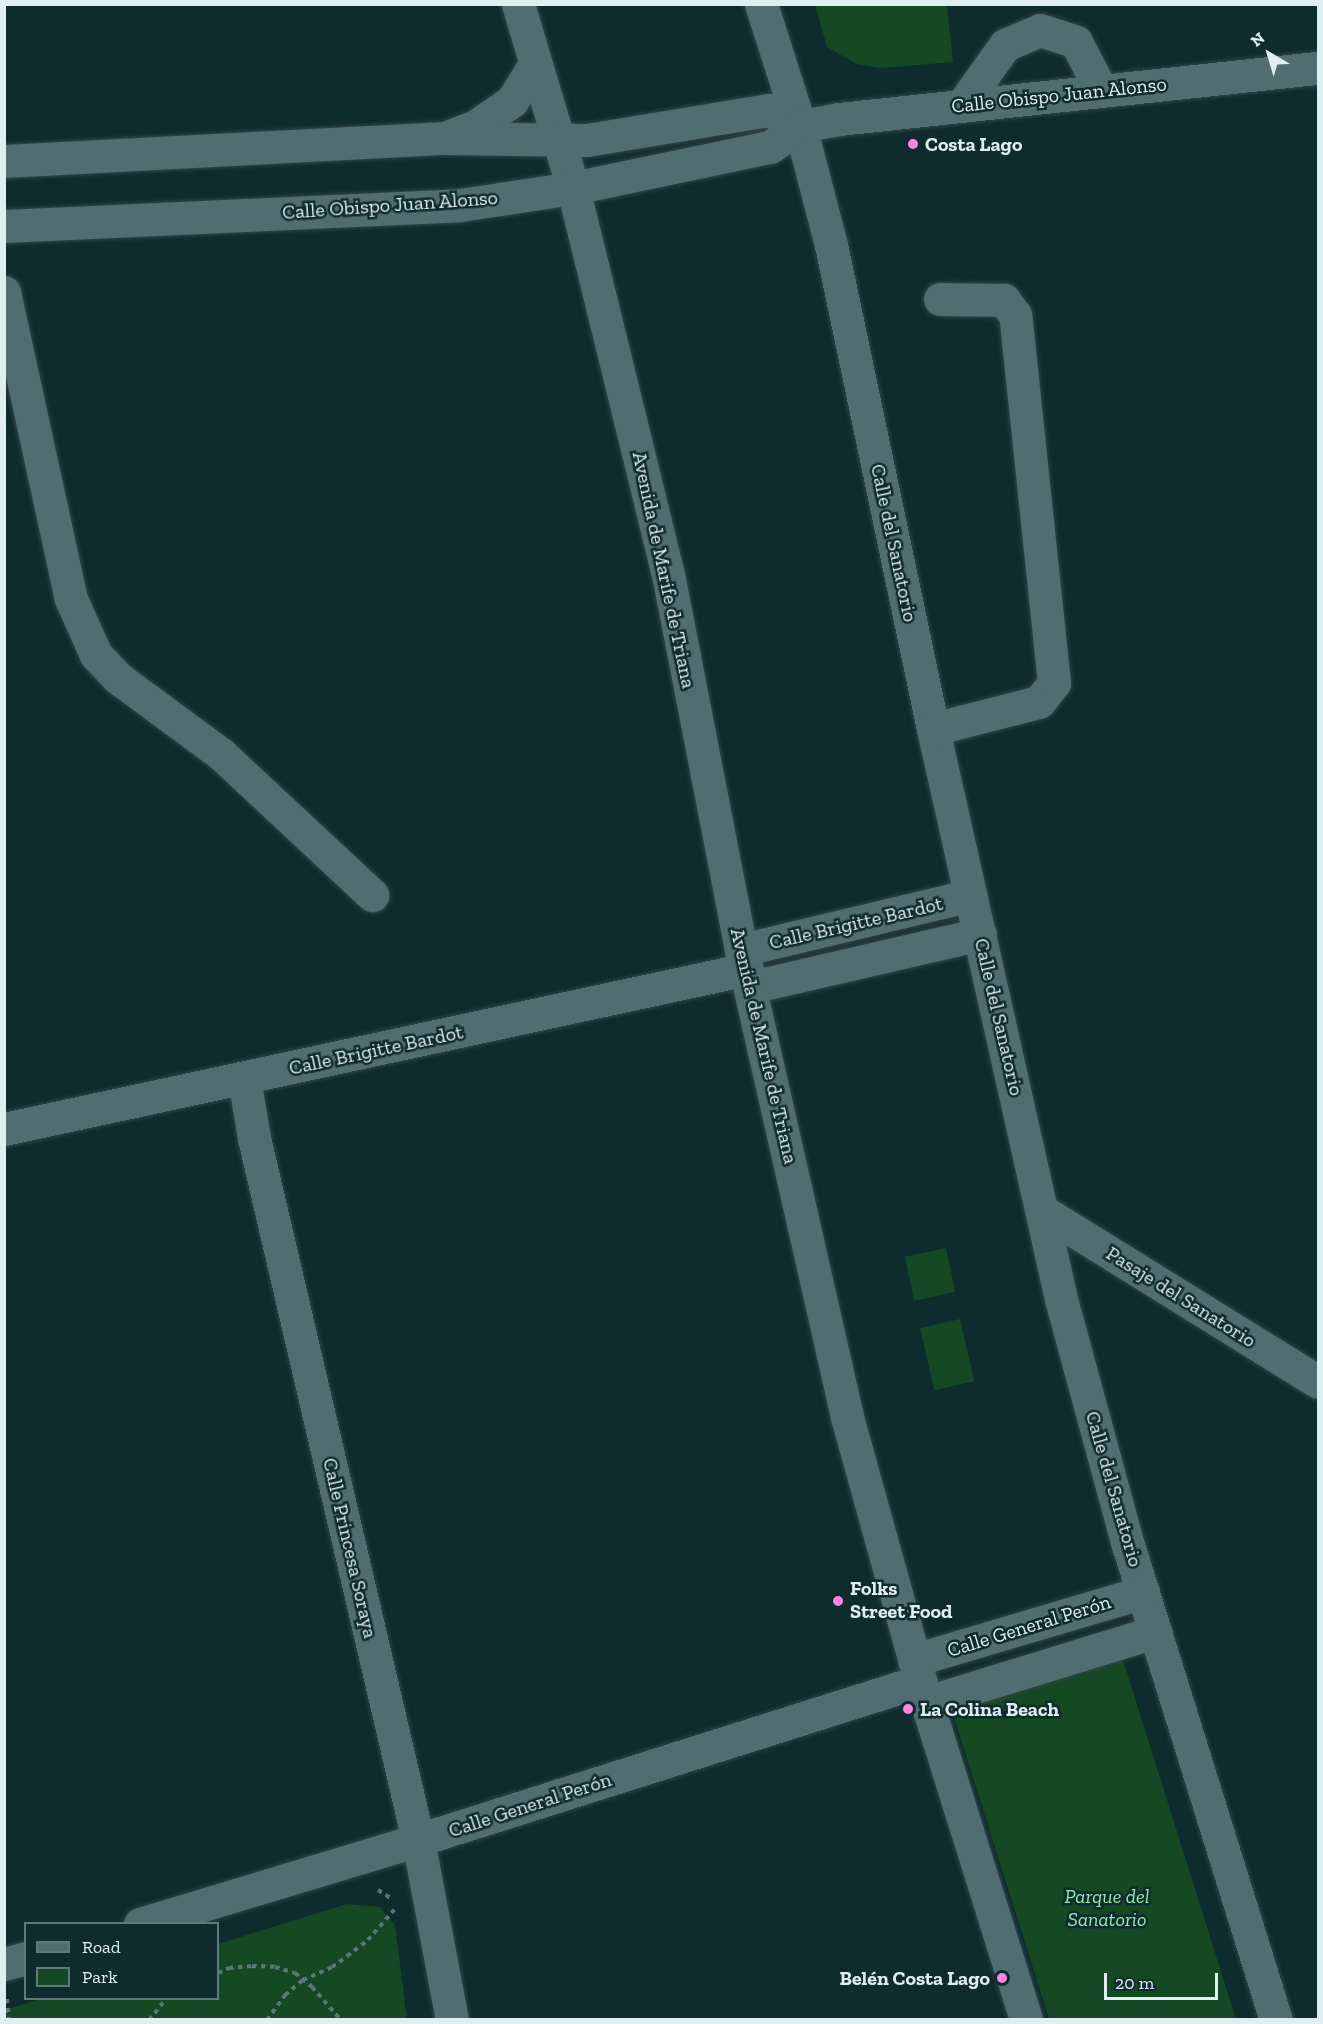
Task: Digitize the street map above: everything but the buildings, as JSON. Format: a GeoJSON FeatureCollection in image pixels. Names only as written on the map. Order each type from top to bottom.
{"type":"FeatureCollection","features":[{"type":"Feature","properties":{"kind":"street","name":"Avenida de Marife de Triana"},"geometry":{"type":"LineString","coordinates":[[518,4],[573,188],[668,574],[746,969],[848,1417],[920,1681],[1026,2019]]}},
{"type":"Feature","properties":{"kind":"street","name":"Calle del Sanatorio"},"geometry":{"type":"LineString","coordinates":[[761,4],[800,126],[831,245],[933,729],[1044,1212],[1061,1299],[1143,1592],[1276,2019]]}},
{"type":"Feature","properties":{"kind":"street"},"geometry":{"type":"LineString","coordinates":[[962,105],[1005,45],[1040,30],[1076,42],[1101,90]]}},
{"type":"Feature","properties":{"kind":"street"},"geometry":{"type":"LineString","coordinates":[[445,138],[474,127],[512,101],[535,64]]}},
{"type":"Feature","properties":{"kind":"street","name":"Calle Obispo Juan Alonso"},"geometry":{"type":"LineString","coordinates":[[4,226],[460,205],[573,188],[770,147],[800,126],[962,105],[1318,68]]}},
{"type":"Feature","properties":{"kind":"street"},"geometry":{"type":"LineString","coordinates":[[4,161],[445,138],[587,140],[769,110],[800,126]]}},
{"type":"Feature","properties":{"kind":"street"},"geometry":{"type":"LineString","coordinates":[[4,292],[71,599],[96,655],[118,678],[221,754],[372,895]]}},
{"type":"Feature","properties":{"kind":"street"},"geometry":{"type":"LineString","coordinates":[[933,729],[1040,702],[1054,683],[1015,315],[1004,300],[940,299]]}},
{"type":"Feature","properties":{"kind":"street","name":"Calle Brigitte Bardot"},"geometry":{"type":"LineString","coordinates":[[746,969],[971,895]]}},
{"type":"Feature","properties":{"kind":"street","name":"Calle Brigitte Bardot"},"geometry":{"type":"LineString","coordinates":[[4,1129],[746,969],[980,934]]}},
{"type":"Feature","properties":{"kind":"street","name":"Calle Princesa Soraya"},"geometry":{"type":"LineString","coordinates":[[244,1078],[254,1138],[418,1840],[452,2019]]}},
{"type":"Feature","properties":{"kind":"street","name":"Pasaje del Sanatorio"},"geometry":{"type":"LineString","coordinates":[[1044,1212],[1318,1382]]}},
{"type":"Feature","properties":{"kind":"street","name":"Calle General Perón"},"geometry":{"type":"LineString","coordinates":[[143,1922],[418,1840],[920,1681],[1143,1592]]}},
{"type":"Feature","properties":{"kind":"street","name":"Calle General Perón"},"geometry":{"type":"LineString","coordinates":[[920,1681],[1155,1632]]}},
{"type":"Feature","properties":{"kind":"street"},"geometry":{"type":"LineString","coordinates":[[4,1964],[24,1959]]}},
{"type":"Feature","properties":{"kind":"path"},"geometry":{"type":"LineString","coordinates":[[368,1891],[376,1890],[394,1900],[402,1912]]}},
{"type":"Feature","properties":{"kind":"path"},"geometry":{"type":"LineString","coordinates":[[267,2019],[285,1995],[303,1980],[332,1967],[368,1940],[398,1906]]}},
{"type":"Feature","properties":{"kind":"path"},"geometry":{"type":"LineString","coordinates":[[219,1973],[229,1968],[275,1967],[295,1973],[341,2019]]}},
{"type":"Feature","properties":{"kind":"path"},"geometry":{"type":"LineString","coordinates":[[7,1997],[9,2019]]}},
{"type":"Feature","properties":{"kind":"path"},"geometry":{"type":"LineString","coordinates":[[149,2019],[165,2000]]}},
{"type":"Feature","properties":{"kind":"green space"},"geometry":{"type":"Polygon","coordinates":[[[815,5],[947,5],[953,62],[882,68],[856,64],[827,47],[815,5]]]}},
{"type":"Feature","properties":{"kind":"green space"},"geometry":{"type":"Polygon","coordinates":[[[946,1248],[955,1292],[914,1301],[905,1257],[946,1248]]]}},
{"type":"Feature","properties":{"kind":"green space"},"geometry":{"type":"Polygon","coordinates":[[[960,1319],[974,1381],[934,1391],[920,1328],[960,1319]]]}},
{"type":"Feature","properties":{"kind":"green space","name":"Parque del Sanatorio"},"geometry":{"type":"Polygon","coordinates":[[[1122,1657],[1236,2019],[1049,2019],[952,1711],[1122,1657]]]}},
{"type":"Feature","properties":{"kind":"green space"},"geometry":{"type":"Polygon","coordinates":[[[347,1904],[380,1907],[395,1925],[407,2019],[5,2019],[5,2010],[38,2000],[219,2000],[219,1944],[347,1904]]]}},
{"type":"Feature","properties":{"kind":"place","name":"Costa Lago"},"geometry":{"type":"Point","coordinates":[913,144]}},
{"type":"Feature","properties":{"kind":"place","name":"Folks Street Food"},"geometry":{"type":"Point","coordinates":[838,1601]}},
{"type":"Feature","properties":{"kind":"place","name":"La Colina Beach"},"geometry":{"type":"Point","coordinates":[908,1709]}},
{"type":"Feature","properties":{"kind":"place","name":"Belén Costa Lago"},"geometry":{"type":"Point","coordinates":[1002,1978]}}]}
